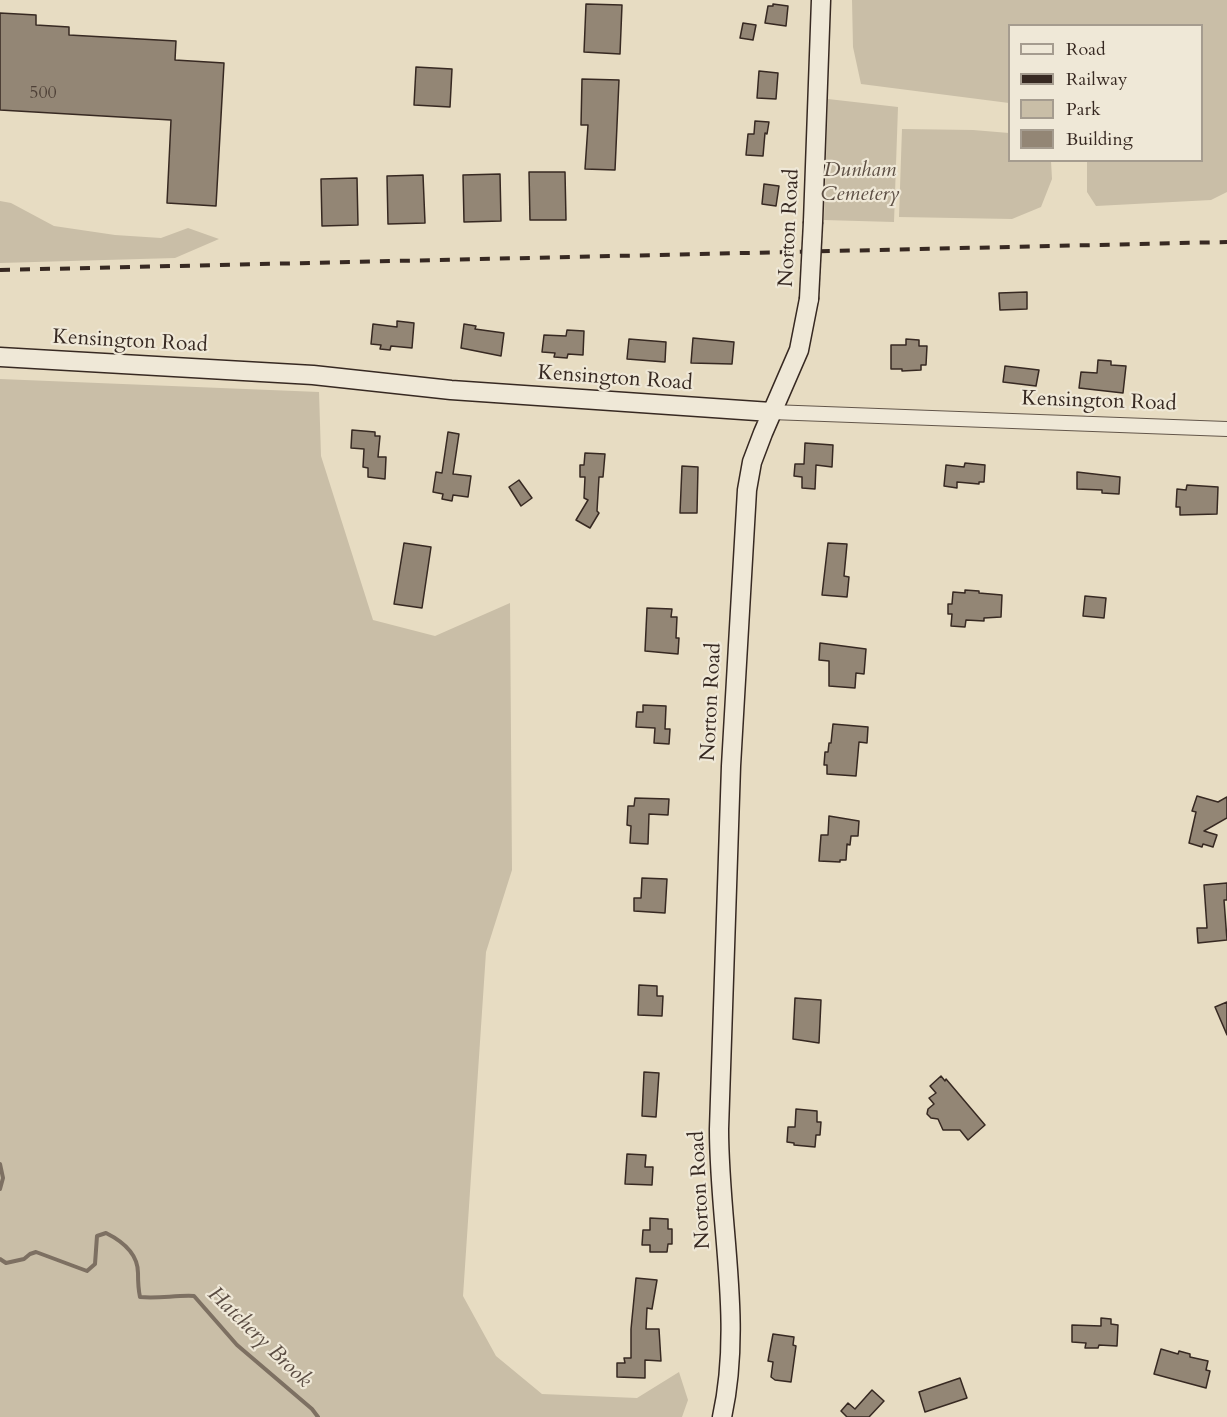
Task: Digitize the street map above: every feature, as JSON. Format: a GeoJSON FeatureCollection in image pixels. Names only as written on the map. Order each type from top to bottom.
{"type":"FeatureCollection","features":[{"type":"Feature","properties":{"kind":"main road","name":"Norton Road"},"geometry":{"type":"LineString","coordinates":[[722,1417],[729,1369],[731,1322],[719,1172],[719,1140],[732,743],[747,490],[752,462],[771,412],[799,350],[809,299],[821,0]]}},
{"type":"Feature","properties":{"kind":"main road","name":"Kensington Road"},"geometry":{"type":"LineString","coordinates":[[0,357],[313,375],[451,390],[771,412]]}},
{"type":"Feature","properties":{"kind":"street","name":"Kensington Road"},"geometry":{"type":"LineString","coordinates":[[771,412],[1227,429]]}},
{"type":"Feature","properties":{"kind":"green space"},"geometry":{"type":"Polygon","coordinates":[[[852,0],[1227,0],[1227,192],[1211,200],[1096,206],[1087,192],[1087,162],[1203,162],[1203,24],[1008,24],[1008,103],[861,84],[853,47],[852,0]]]}},
{"type":"Feature","properties":{"kind":"green space","name":"Dunham Cemetery"},"geometry":{"type":"Polygon","coordinates":[[[828,99],[898,107],[894,222],[824,220],[828,99]]]}},
{"type":"Feature","properties":{"kind":"green space"},"geometry":{"type":"Polygon","coordinates":[[[902,129],[1008,133],[1008,162],[1051,162],[1052,179],[1041,207],[1012,219],[899,217],[902,129]]]}},
{"type":"Feature","properties":{"kind":"green space"},"geometry":{"type":"Polygon","coordinates":[[[0,201],[11,203],[54,226],[115,235],[161,238],[188,228],[219,239],[175,258],[0,263],[0,201]]]}},
{"type":"Feature","properties":{"kind":"green space"},"geometry":{"type":"Polygon","coordinates":[[[0,379],[319,392],[321,456],[373,620],[435,636],[510,603],[512,870],[486,952],[463,1296],[496,1356],[542,1394],[637,1398],[679,1372],[688,1400],[682,1417],[0,1417],[0,379]]]}},
{"type":"Feature","properties":{"kind":"building"},"geometry":{"type":"Polygon","coordinates":[[[586,4],[622,5],[620,54],[584,52],[586,4]]]}},
{"type":"Feature","properties":{"kind":"building"},"geometry":{"type":"Polygon","coordinates":[[[773,4],[788,6],[786,26],[765,23],[768,6],[773,6],[773,4]]]}},
{"type":"Feature","properties":{"kind":"building"},"geometry":{"type":"Polygon","coordinates":[[[0,13],[36,15],[36,25],[69,27],[69,35],[176,41],[175,60],[224,63],[216,206],[167,203],[171,120],[0,110],[0,13]]]}},
{"type":"Feature","properties":{"kind":"building"},"geometry":{"type":"Polygon","coordinates":[[[743,23],[756,25],[753,40],[740,38],[743,23]]]}},
{"type":"Feature","properties":{"kind":"building"},"geometry":{"type":"Polygon","coordinates":[[[416,67],[452,69],[450,107],[414,105],[416,67]]]}},
{"type":"Feature","properties":{"kind":"building"},"geometry":{"type":"Polygon","coordinates":[[[759,71],[778,73],[776,99],[757,98],[759,71]]]}},
{"type":"Feature","properties":{"kind":"building"},"geometry":{"type":"Polygon","coordinates":[[[582,79],[619,80],[615,170],[585,169],[588,125],[581,125],[582,79]]]}},
{"type":"Feature","properties":{"kind":"building"},"geometry":{"type":"Polygon","coordinates":[[[755,121],[769,122],[767,134],[765,133],[763,156],[746,155],[748,134],[754,134],[755,121]]]}},
{"type":"Feature","properties":{"kind":"building"},"geometry":{"type":"Polygon","coordinates":[[[529,172],[565,172],[566,220],[530,220],[529,172]]]}},
{"type":"Feature","properties":{"kind":"building"},"geometry":{"type":"Polygon","coordinates":[[[500,174],[501,221],[464,222],[463,175],[500,174]]]}},
{"type":"Feature","properties":{"kind":"building"},"geometry":{"type":"Polygon","coordinates":[[[423,175],[425,223],[388,224],[387,176],[423,175]]]}},
{"type":"Feature","properties":{"kind":"building"},"geometry":{"type":"Polygon","coordinates":[[[357,178],[358,225],[322,226],[321,179],[357,178]]]}},
{"type":"Feature","properties":{"kind":"building"},"geometry":{"type":"Polygon","coordinates":[[[764,184],[779,186],[776,206],[762,204],[764,184]]]}},
{"type":"Feature","properties":{"kind":"building"},"geometry":{"type":"Polygon","coordinates":[[[1027,292],[1027,309],[1000,310],[999,293],[1027,292]]]}},
{"type":"Feature","properties":{"kind":"building"},"geometry":{"type":"Polygon","coordinates":[[[397,321],[414,323],[412,348],[391,346],[390,350],[380,349],[381,345],[371,344],[373,324],[397,327],[397,321]]]}},
{"type":"Feature","properties":{"kind":"building"},"geometry":{"type":"Polygon","coordinates":[[[464,324],[476,326],[475,329],[504,333],[501,356],[461,348],[464,324]]]}},
{"type":"Feature","properties":{"kind":"building"},"geometry":{"type":"Polygon","coordinates":[[[567,330],[584,331],[583,355],[568,354],[567,358],[554,357],[555,353],[542,352],[544,335],[566,336],[567,330]]]}},
{"type":"Feature","properties":{"kind":"building"},"geometry":{"type":"Polygon","coordinates":[[[693,338],[734,342],[732,364],[691,363],[693,338]]]}},
{"type":"Feature","properties":{"kind":"building"},"geometry":{"type":"Polygon","coordinates":[[[629,339],[666,342],[665,362],[627,359],[629,339]]]}},
{"type":"Feature","properties":{"kind":"building"},"geometry":{"type":"Polygon","coordinates":[[[906,339],[919,340],[919,346],[927,346],[926,365],[921,365],[921,370],[891,369],[891,345],[906,345],[906,339]]]}},
{"type":"Feature","properties":{"kind":"building"},"geometry":{"type":"Polygon","coordinates":[[[1098,360],[1111,361],[1111,365],[1126,366],[1123,393],[1079,388],[1081,372],[1097,373],[1098,360]]]}},
{"type":"Feature","properties":{"kind":"building"},"geometry":{"type":"Polygon","coordinates":[[[1005,366],[1039,370],[1036,386],[1003,382],[1005,366]]]}},
{"type":"Feature","properties":{"kind":"building"},"geometry":{"type":"Polygon","coordinates":[[[352,430],[375,432],[375,436],[380,436],[378,457],[386,457],[385,479],[368,477],[368,468],[363,467],[364,449],[351,448],[352,430]]]}},
{"type":"Feature","properties":{"kind":"building"},"geometry":{"type":"Polygon","coordinates":[[[448,432],[459,434],[453,474],[471,476],[468,497],[453,495],[452,501],[442,499],[443,494],[433,492],[436,472],[442,473],[448,432]]]}},
{"type":"Feature","properties":{"kind":"building"},"geometry":{"type":"Polygon","coordinates":[[[805,443],[833,445],[832,467],[816,465],[815,489],[802,488],[802,477],[794,476],[795,464],[804,464],[805,443]]]}},
{"type":"Feature","properties":{"kind":"building"},"geometry":{"type":"Polygon","coordinates":[[[585,453],[605,454],[603,477],[599,477],[597,511],[599,513],[590,528],[576,520],[588,500],[584,498],[585,477],[580,477],[580,465],[584,465],[585,453]]]}},
{"type":"Feature","properties":{"kind":"building"},"geometry":{"type":"Polygon","coordinates":[[[965,463],[985,465],[984,482],[979,482],[979,484],[957,482],[957,488],[944,486],[946,465],[964,467],[965,463]]]}},
{"type":"Feature","properties":{"kind":"building"},"geometry":{"type":"Polygon","coordinates":[[[682,466],[698,467],[697,513],[680,513],[682,466]]]}},
{"type":"Feature","properties":{"kind":"building"},"geometry":{"type":"Polygon","coordinates":[[[1077,472],[1120,477],[1119,494],[1102,493],[1102,490],[1077,489],[1077,472]]]}},
{"type":"Feature","properties":{"kind":"building"},"geometry":{"type":"Polygon","coordinates":[[[519,480],[532,498],[521,506],[509,487],[519,480]]]}},
{"type":"Feature","properties":{"kind":"building"},"geometry":{"type":"Polygon","coordinates":[[[1187,485],[1218,487],[1217,514],[1180,515],[1180,507],[1176,507],[1177,489],[1186,490],[1187,485]]]}},
{"type":"Feature","properties":{"kind":"building"},"geometry":{"type":"Polygon","coordinates":[[[404,543],[431,547],[422,608],[394,604],[404,543]]]}},
{"type":"Feature","properties":{"kind":"building"},"geometry":{"type":"Polygon","coordinates":[[[828,543],[847,544],[844,576],[849,577],[847,597],[822,595],[828,543]]]}},
{"type":"Feature","properties":{"kind":"building"},"geometry":{"type":"Polygon","coordinates":[[[965,590],[1002,595],[1001,617],[984,618],[984,621],[966,620],[965,627],[951,626],[952,614],[948,614],[948,604],[952,604],[953,592],[965,593],[965,590]]]}},
{"type":"Feature","properties":{"kind":"building"},"geometry":{"type":"Polygon","coordinates":[[[1085,596],[1106,598],[1104,618],[1083,616],[1085,596]]]}},
{"type":"Feature","properties":{"kind":"building"},"geometry":{"type":"Polygon","coordinates":[[[647,608],[672,609],[671,617],[677,617],[678,654],[645,651],[647,608]]]}},
{"type":"Feature","properties":{"kind":"building"},"geometry":{"type":"Polygon","coordinates":[[[820,643],[866,649],[864,674],[856,673],[855,688],[829,686],[829,661],[819,660],[820,643]]]}},
{"type":"Feature","properties":{"kind":"building"},"geometry":{"type":"Polygon","coordinates":[[[643,705],[666,706],[665,729],[670,729],[669,744],[654,743],[655,728],[636,727],[637,712],[643,712],[643,705]]]}},
{"type":"Feature","properties":{"kind":"building"},"geometry":{"type":"Polygon","coordinates":[[[833,724],[868,727],[867,743],[859,742],[856,776],[827,774],[827,765],[824,765],[825,752],[828,752],[829,743],[831,743],[833,724]]]}},
{"type":"Feature","properties":{"kind":"building"},"geometry":{"type":"Polygon","coordinates":[[[1197,796],[1218,802],[1227,797],[1227,818],[1204,831],[1217,835],[1213,847],[1203,844],[1202,847],[1189,843],[1196,812],[1192,811],[1197,796]]]}},
{"type":"Feature","properties":{"kind":"building"},"geometry":{"type":"Polygon","coordinates":[[[635,798],[669,799],[668,815],[649,814],[648,844],[630,843],[631,826],[627,825],[628,806],[634,806],[635,798]]]}},
{"type":"Feature","properties":{"kind":"building"},"geometry":{"type":"Polygon","coordinates":[[[829,816],[859,821],[858,836],[851,836],[850,845],[847,844],[846,860],[840,860],[840,862],[819,861],[821,835],[828,835],[829,816]]]}},
{"type":"Feature","properties":{"kind":"building"},"geometry":{"type":"Polygon","coordinates":[[[642,878],[667,879],[665,913],[634,911],[634,898],[641,898],[642,878]]]}},
{"type":"Feature","properties":{"kind":"building"},"geometry":{"type":"Polygon","coordinates":[[[1227,883],[1227,900],[1224,900],[1227,940],[1198,943],[1197,928],[1207,928],[1204,885],[1227,883]]]}},
{"type":"Feature","properties":{"kind":"building"},"geometry":{"type":"Polygon","coordinates":[[[639,985],[657,986],[657,996],[663,996],[662,1016],[638,1015],[639,985]]]}},
{"type":"Feature","properties":{"kind":"building"},"geometry":{"type":"Polygon","coordinates":[[[795,998],[821,1000],[819,1043],[793,1039],[795,998]]]}},
{"type":"Feature","properties":{"kind":"building"},"geometry":{"type":"Polygon","coordinates":[[[1227,1002],[1227,1035],[1215,1007],[1227,1002]]]}},
{"type":"Feature","properties":{"kind":"building"},"geometry":{"type":"Polygon","coordinates":[[[644,1072],[659,1073],[656,1117],[642,1116],[644,1072]]]}},
{"type":"Feature","properties":{"kind":"building"},"geometry":{"type":"Polygon","coordinates":[[[941,1076],[985,1125],[968,1140],[960,1130],[943,1130],[938,1119],[931,1118],[927,1114],[928,1109],[934,1104],[929,1098],[936,1093],[930,1086],[941,1076]]]}},
{"type":"Feature","properties":{"kind":"building"},"geometry":{"type":"Polygon","coordinates":[[[796,1109],[817,1111],[817,1122],[821,1122],[820,1135],[816,1135],[815,1147],[787,1142],[788,1127],[795,1127],[796,1109]]]}},
{"type":"Feature","properties":{"kind":"building"},"geometry":{"type":"Polygon","coordinates":[[[627,1154],[646,1155],[645,1167],[653,1167],[652,1185],[625,1184],[627,1154]]]}},
{"type":"Feature","properties":{"kind":"building"},"geometry":{"type":"Polygon","coordinates":[[[650,1218],[668,1219],[668,1229],[672,1229],[672,1244],[668,1244],[667,1252],[650,1252],[650,1245],[642,1245],[643,1230],[650,1230],[650,1218]]]}},
{"type":"Feature","properties":{"kind":"building"},"geometry":{"type":"Polygon","coordinates":[[[636,1278],[657,1280],[652,1309],[647,1308],[646,1329],[659,1329],[661,1361],[645,1360],[645,1378],[617,1377],[617,1363],[625,1363],[624,1358],[631,1358],[631,1329],[636,1278]]]}},
{"type":"Feature","properties":{"kind":"building"},"geometry":{"type":"Polygon","coordinates":[[[1101,1318],[1111,1319],[1111,1324],[1118,1325],[1117,1346],[1099,1345],[1098,1348],[1085,1348],[1086,1343],[1072,1342],[1072,1325],[1101,1326],[1101,1318]]]}},
{"type":"Feature","properties":{"kind":"building"},"geometry":{"type":"Polygon","coordinates":[[[773,1334],[794,1337],[793,1345],[796,1346],[791,1382],[775,1380],[771,1377],[773,1362],[768,1361],[773,1334]]]}},
{"type":"Feature","properties":{"kind":"building"},"geometry":{"type":"Polygon","coordinates":[[[1161,1349],[1178,1354],[1179,1351],[1190,1354],[1190,1357],[1208,1361],[1206,1370],[1210,1371],[1206,1388],[1154,1374],[1161,1349]]]}},
{"type":"Feature","properties":{"kind":"building"},"geometry":{"type":"Polygon","coordinates":[[[960,1378],[967,1398],[925,1412],[919,1392],[960,1378]]]}},
{"type":"Feature","properties":{"kind":"building"},"geometry":{"type":"Polygon","coordinates":[[[872,1390],[884,1401],[869,1417],[847,1417],[841,1411],[848,1403],[855,1409],[872,1390]]]}},
{"type":"Feature","properties":{"kind":"waterway","name":"Hatchery Brook"},"geometry":{"type":"LineString","coordinates":[[0,1164],[3,1178],[0,1189]]}},
{"type":"Feature","properties":{"kind":"waterway","name":"Hatchery Brook"},"geometry":{"type":"LineString","coordinates":[[0,1259],[6,1263],[24,1259],[36,1252],[87,1271],[95,1264],[97,1236],[106,1233],[123,1244],[132,1254],[137,1266],[140,1297],[194,1296],[237,1345],[312,1409],[318,1417]]}},
{"type":"Feature","properties":{"kind":"railway"},"geometry":{"type":"LineString","coordinates":[[0,270],[1227,242]]}}]}
